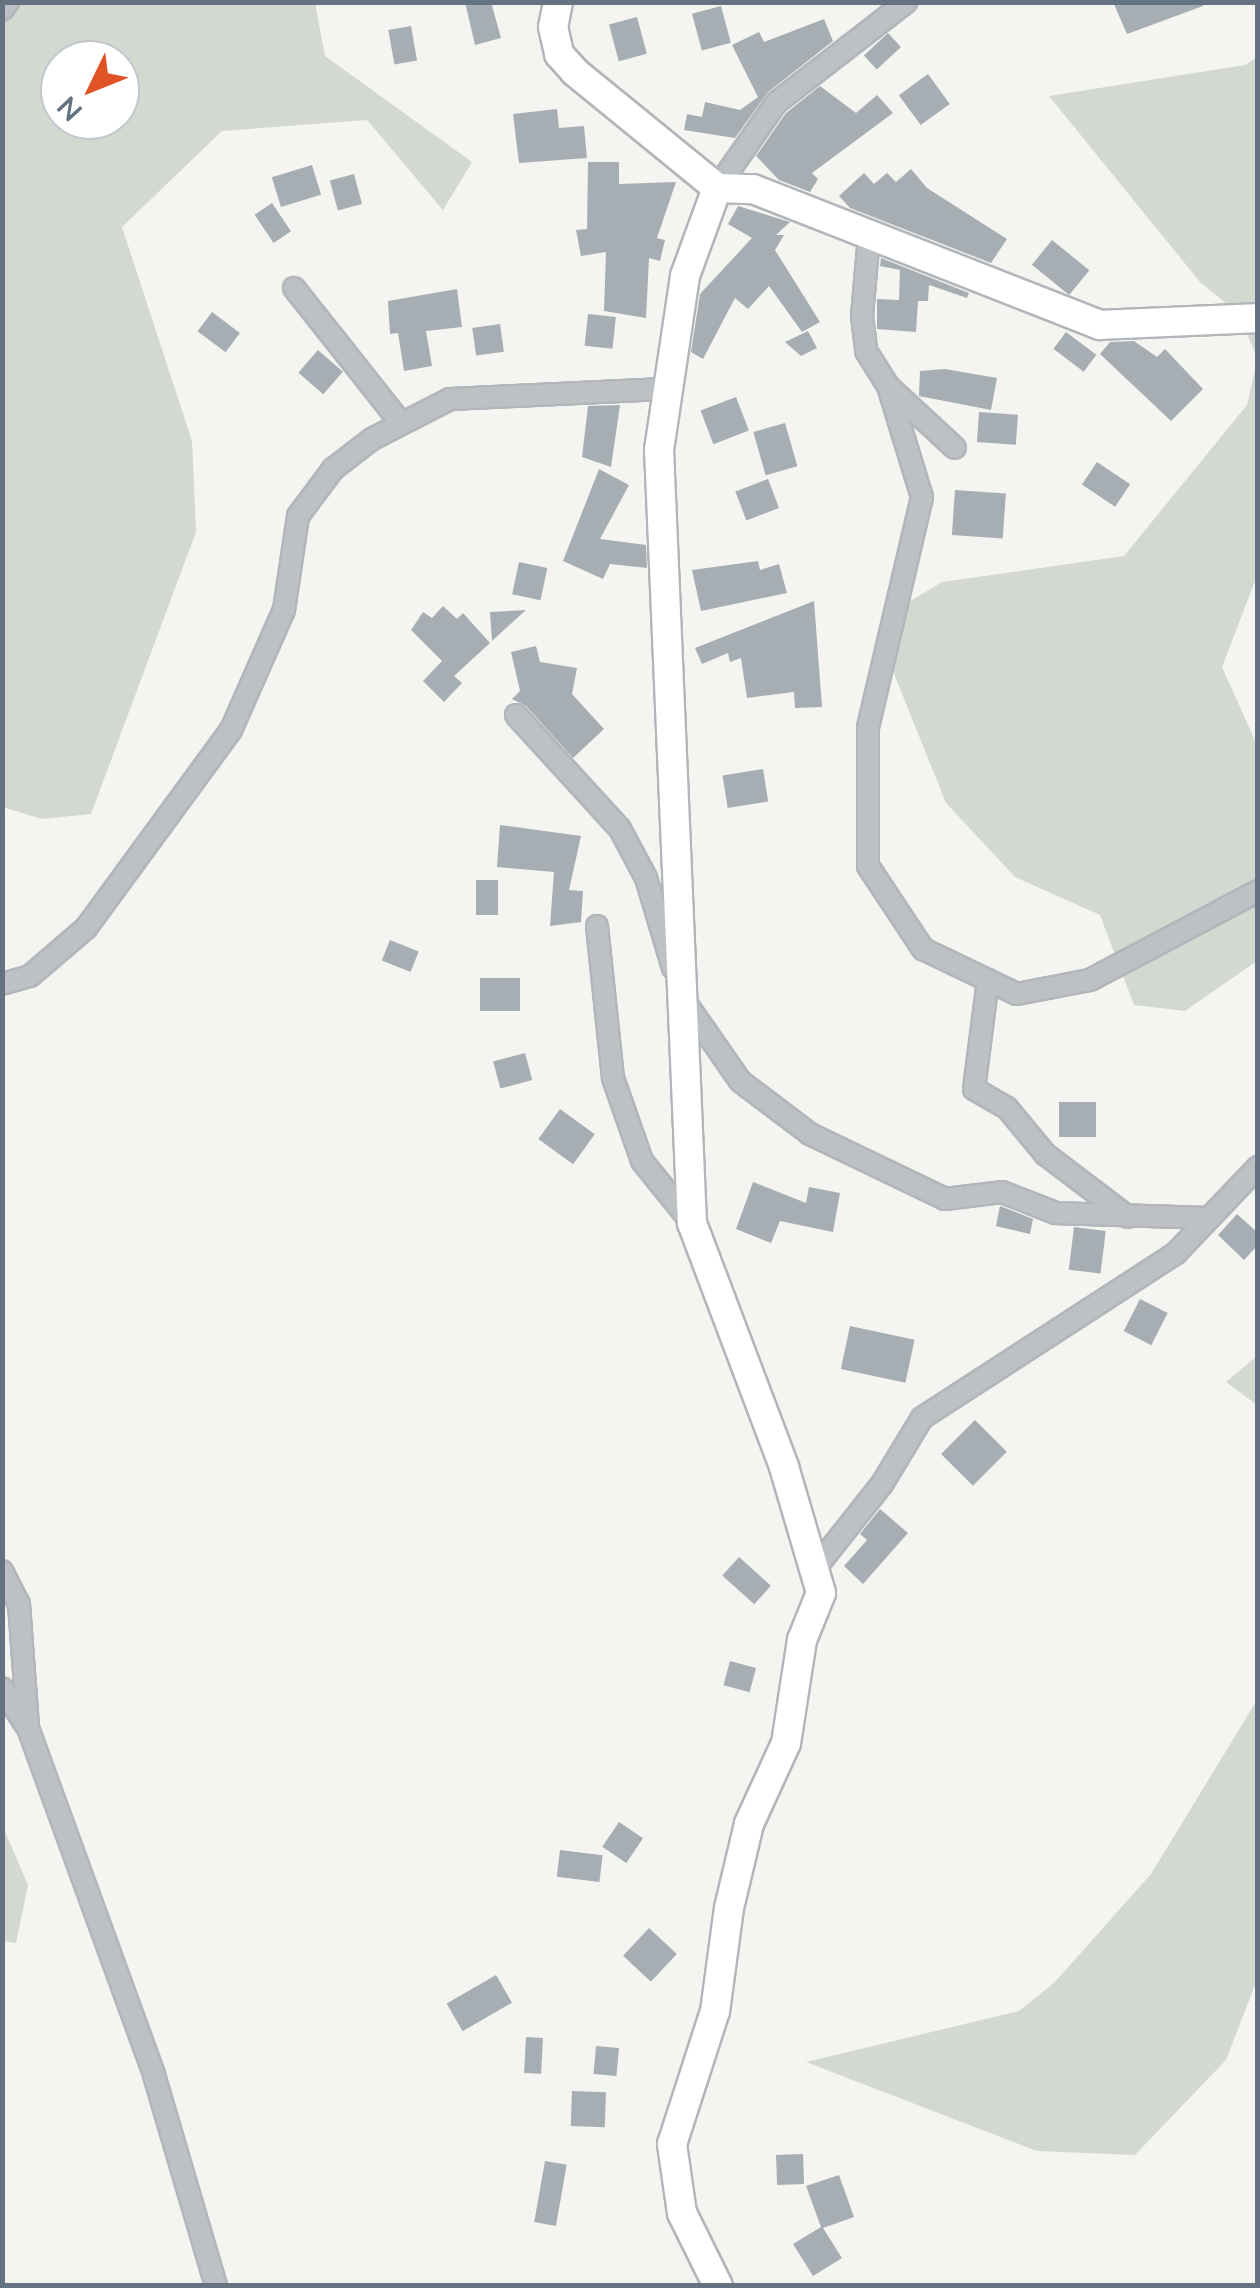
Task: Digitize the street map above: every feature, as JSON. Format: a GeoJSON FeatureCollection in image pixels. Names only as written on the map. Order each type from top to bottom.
{"type":"FeatureCollection","features":[{"type":"Feature","properties":{"kind":"street"},"geometry":{"type":"LineString","coordinates":[[2,10],[8,2]]}},
{"type":"Feature","properties":{"kind":"street"},"geometry":{"type":"LineString","coordinates":[[558,2],[553,27],[567,63],[717,188],[753,189],[869,236],[952,262],[1054,312],[1100,324],[1258,318]]}},
{"type":"Feature","properties":{"kind":"street"},"geometry":{"type":"LineString","coordinates":[[718,2286],[682,2213],[672,2144],[716,2011],[729,1908],[749,1824],[786,1743],[802,1640],[821,1593],[817,1566],[692,1223],[674,693],[660,450],[665,389],[685,276],[717,188],[776,103],[906,2]]}},
{"type":"Feature","properties":{"kind":"street"},"geometry":{"type":"LineString","coordinates":[[869,236],[862,316],[866,351],[888,386],[922,497],[868,728],[868,866],[923,949],[1017,994],[1090,980],[1258,891]]}},
{"type":"Feature","properties":{"kind":"street"},"geometry":{"type":"LineString","coordinates":[[294,288],[401,423]]}},
{"type":"Feature","properties":{"kind":"street"},"geometry":{"type":"LineString","coordinates":[[888,386],[956,448]]}},
{"type":"Feature","properties":{"kind":"street"},"geometry":{"type":"LineString","coordinates":[[2,984],[30,976],[86,928],[184,801],[231,730],[284,610],[298,516],[333,468],[401,423],[450,398],[665,389]]}},
{"type":"Feature","properties":{"kind":"street"},"geometry":{"type":"LineString","coordinates":[[516,715],[620,829],[646,878],[682,997],[740,1081],[810,1134],[945,1199],[1002,1192],[1056,1214],[1207,1218]]}},
{"type":"Feature","properties":{"kind":"street"},"geometry":{"type":"LineString","coordinates":[[597,926],[613,1078],[642,1161],[692,1223]]}},
{"type":"Feature","properties":{"kind":"street"},"geometry":{"type":"LineString","coordinates":[[988,980],[974,1090],[1007,1108],[1045,1154],[1128,1216]]}},
{"type":"Feature","properties":{"kind":"street"},"geometry":{"type":"LineString","coordinates":[[817,1566],[882,1484],[922,1418],[1176,1253],[1258,1167]]}},
{"type":"Feature","properties":{"kind":"street"},"geometry":{"type":"LineString","coordinates":[[2,1571],[19,1604],[28,1728]]}},
{"type":"Feature","properties":{"kind":"street"},"geometry":{"type":"LineString","coordinates":[[2,1688],[28,1728],[154,2075],[216,2286]]}},
{"type":"Feature","properties":{"kind":"shaded area"},"geometry":{"type":"Polygon","coordinates":[[[2,3],[315,3],[325,56],[472,162],[443,210],[367,120],[222,131],[122,227],[192,441],[196,532],[91,814],[42,819],[2,807],[2,3]]]}},
{"type":"Feature","properties":{"kind":"shaded area"},"geometry":{"type":"Polygon","coordinates":[[[1257,57],[1257,358],[1239,314],[1200,282],[1049,96],[1245,65],[1257,57]]]}},
{"type":"Feature","properties":{"kind":"shaded area"},"geometry":{"type":"Polygon","coordinates":[[[1257,361],[1257,576],[1222,667],[1257,745],[1257,961],[1185,1011],[1134,1005],[1100,915],[1015,877],[946,803],[888,659],[899,608],[942,582],[1124,556],[1247,405],[1257,361]]]}},
{"type":"Feature","properties":{"kind":"shaded area"},"geometry":{"type":"Polygon","coordinates":[[[1257,1356],[1257,1405],[1226,1382],[1257,1356]]]}},
{"type":"Feature","properties":{"kind":"shaded area"},"geometry":{"type":"Polygon","coordinates":[[[1257,1700],[1257,1980],[1226,2060],[1135,2155],[1037,2151],[806,2062],[1019,2011],[1055,1982],[1151,1874],[1257,1700]]]}},
{"type":"Feature","properties":{"kind":"shaded area"},"geometry":{"type":"Polygon","coordinates":[[[3,1827],[28,1885],[16,1943],[3,1941],[3,1827]]]}},
{"type":"Feature","properties":{"kind":"building"},"geometry":{"type":"Polygon","coordinates":[[[465,2],[491,2],[501,38],[475,45],[465,2]]]}},
{"type":"Feature","properties":{"kind":"building"},"geometry":{"type":"Polygon","coordinates":[[[1113,2],[1203,2],[1203,6],[1127,34],[1113,2]]]}},
{"type":"Feature","properties":{"kind":"building"},"geometry":{"type":"Polygon","coordinates":[[[721,6],[731,43],[702,50],[692,14],[721,6]]]}},
{"type":"Feature","properties":{"kind":"building"},"geometry":{"type":"Polygon","coordinates":[[[637,17],[647,54],[619,61],[609,25],[637,17]]]}},
{"type":"Feature","properties":{"kind":"building"},"geometry":{"type":"Polygon","coordinates":[[[824,19],[833,41],[767,93],[735,138],[684,130],[687,114],[702,117],[705,102],[740,110],[758,97],[732,45],[759,32],[764,42],[824,19]]]}},
{"type":"Feature","properties":{"kind":"building"},"geometry":{"type":"Polygon","coordinates":[[[411,26],[417,60],[394,64],[388,30],[411,26]]]}},
{"type":"Feature","properties":{"kind":"building"},"geometry":{"type":"Polygon","coordinates":[[[888,33],[901,47],[877,69],[864,56],[888,33]]]}},
{"type":"Feature","properties":{"kind":"building"},"geometry":{"type":"Polygon","coordinates":[[[928,74],[950,104],[921,125],[899,95],[928,74]]]}},
{"type":"Feature","properties":{"kind":"building"},"geometry":{"type":"Polygon","coordinates":[[[820,86],[856,113],[877,95],[893,113],[812,173],[818,179],[810,192],[779,180],[756,156],[786,113],[820,86]]]}},
{"type":"Feature","properties":{"kind":"building"},"geometry":{"type":"Polygon","coordinates":[[[557,109],[559,128],[584,126],[587,158],[519,163],[513,114],[557,109]]]}},
{"type":"Feature","properties":{"kind":"building"},"geometry":{"type":"Polygon","coordinates":[[[588,162],[619,162],[619,184],[676,182],[657,238],[665,240],[660,261],[649,258],[646,318],[604,311],[606,252],[581,256],[576,230],[587,229],[588,162]]]}},
{"type":"Feature","properties":{"kind":"building"},"geometry":{"type":"Polygon","coordinates":[[[312,165],[321,195],[281,207],[272,177],[312,165]]]}},
{"type":"Feature","properties":{"kind":"building"},"geometry":{"type":"Polygon","coordinates":[[[911,169],[927,188],[1007,239],[991,263],[850,208],[839,196],[864,173],[874,184],[887,173],[896,182],[911,169]]]}},
{"type":"Feature","properties":{"kind":"building"},"geometry":{"type":"Polygon","coordinates":[[[354,174],[362,204],[338,210],[330,180],[354,174]]]}},
{"type":"Feature","properties":{"kind":"building"},"geometry":{"type":"Polygon","coordinates":[[[272,203],[291,231],[274,243],[255,215],[272,203]]]}},
{"type":"Feature","properties":{"kind":"building"},"geometry":{"type":"Polygon","coordinates":[[[738,206],[790,222],[776,235],[784,235],[775,250],[820,322],[802,332],[769,286],[748,309],[735,298],[703,359],[691,352],[700,294],[752,238],[728,224],[738,206]]]}},
{"type":"Feature","properties":{"kind":"building"},"geometry":{"type":"Polygon","coordinates":[[[1052,240],[1089,270],[1069,295],[1032,265],[1052,240]]]}},
{"type":"Feature","properties":{"kind":"building"},"geometry":{"type":"Polygon","coordinates":[[[881,258],[969,293],[967,298],[929,285],[928,301],[918,301],[916,332],[877,329],[877,299],[899,300],[900,270],[880,266],[881,258]]]}},
{"type":"Feature","properties":{"kind":"building"},"geometry":{"type":"Polygon","coordinates":[[[457,289],[462,327],[426,331],[432,366],[404,371],[398,333],[390,334],[388,301],[457,289]]]}},
{"type":"Feature","properties":{"kind":"building"},"geometry":{"type":"Polygon","coordinates":[[[212,312],[240,333],[226,352],[198,331],[212,312]]]}},
{"type":"Feature","properties":{"kind":"building"},"geometry":{"type":"Polygon","coordinates":[[[588,314],[616,317],[613,349],[585,346],[588,314]]]}},
{"type":"Feature","properties":{"kind":"building"},"geometry":{"type":"Polygon","coordinates":[[[500,324],[504,352],[476,356],[472,328],[500,324]]]}},
{"type":"Feature","properties":{"kind":"building"},"geometry":{"type":"Polygon","coordinates":[[[808,331],[817,348],[801,356],[785,342],[808,331]]]}},
{"type":"Feature","properties":{"kind":"building"},"geometry":{"type":"Polygon","coordinates":[[[1066,332],[1096,355],[1084,372],[1053,349],[1066,332]]]}},
{"type":"Feature","properties":{"kind":"building"},"geometry":{"type":"Polygon","coordinates":[[[1134,341],[1157,357],[1165,349],[1203,389],[1171,421],[1100,354],[1110,342],[1134,341]]]}},
{"type":"Feature","properties":{"kind":"building"},"geometry":{"type":"Polygon","coordinates":[[[318,350],[343,372],[323,394],[298,373],[318,350]]]}},
{"type":"Feature","properties":{"kind":"building"},"geometry":{"type":"Polygon","coordinates":[[[945,369],[997,378],[991,410],[919,396],[920,371],[945,369]]]}},
{"type":"Feature","properties":{"kind":"building"},"geometry":{"type":"Polygon","coordinates":[[[736,397],[749,431],[713,444],[701,411],[736,397]]]}},
{"type":"Feature","properties":{"kind":"building"},"geometry":{"type":"Polygon","coordinates":[[[620,405],[611,467],[582,457],[588,406],[620,405]]]}},
{"type":"Feature","properties":{"kind":"building"},"geometry":{"type":"Polygon","coordinates":[[[979,412],[1018,415],[1016,445],[977,442],[979,412]]]}},
{"type":"Feature","properties":{"kind":"building"},"geometry":{"type":"Polygon","coordinates":[[[785,423],[797,466],[766,475],[753,432],[785,423]]]}},
{"type":"Feature","properties":{"kind":"building"},"geometry":{"type":"Polygon","coordinates":[[[1097,462],[1130,484],[1115,507],[1082,484],[1097,462]]]}},
{"type":"Feature","properties":{"kind":"building"},"geometry":{"type":"Polygon","coordinates":[[[599,469],[629,485],[600,539],[646,545],[647,568],[610,564],[603,579],[563,561],[599,469]]]}},
{"type":"Feature","properties":{"kind":"building"},"geometry":{"type":"Polygon","coordinates":[[[768,479],[779,508],[746,520],[735,492],[768,479]]]}},
{"type":"Feature","properties":{"kind":"building"},"geometry":{"type":"Polygon","coordinates":[[[955,490],[1006,494],[1003,538],[952,535],[955,490]]]}},
{"type":"Feature","properties":{"kind":"building"},"geometry":{"type":"Polygon","coordinates":[[[758,561],[760,570],[779,564],[787,593],[701,611],[692,570],[758,561]]]}},
{"type":"Feature","properties":{"kind":"building"},"geometry":{"type":"Polygon","coordinates":[[[519,562],[547,568],[541,600],[512,594],[519,562]]]}},
{"type":"Feature","properties":{"kind":"building"},"geometry":{"type":"Polygon","coordinates":[[[814,601],[822,707],[795,708],[794,692],[747,698],[741,658],[730,662],[728,653],[702,664],[695,648],[814,601]]]}},
{"type":"Feature","properties":{"kind":"building"},"geometry":{"type":"Polygon","coordinates":[[[443,606],[457,619],[463,613],[490,643],[454,676],[462,683],[444,702],[423,681],[442,661],[411,630],[423,612],[432,618],[443,606]]]}},
{"type":"Feature","properties":{"kind":"building"},"geometry":{"type":"Polygon","coordinates":[[[526,610],[492,641],[490,612],[526,610]]]}},
{"type":"Feature","properties":{"kind":"building"},"geometry":{"type":"Polygon","coordinates":[[[536,646],[540,662],[577,668],[572,694],[604,729],[573,758],[526,706],[512,699],[520,691],[511,652],[536,646]]]}},
{"type":"Feature","properties":{"kind":"building"},"geometry":{"type":"Polygon","coordinates":[[[763,769],[768,802],[728,808],[723,775],[763,769]]]}},
{"type":"Feature","properties":{"kind":"building"},"geometry":{"type":"Polygon","coordinates":[[[500,825],[581,836],[569,890],[583,891],[581,922],[550,926],[554,872],[497,867],[500,825]]]}},
{"type":"Feature","properties":{"kind":"building"},"geometry":{"type":"Polygon","coordinates":[[[476,880],[498,880],[498,915],[476,915],[476,880]]]}},
{"type":"Feature","properties":{"kind":"building"},"geometry":{"type":"Polygon","coordinates":[[[390,940],[419,952],[411,972],[382,960],[390,940]]]}},
{"type":"Feature","properties":{"kind":"building"},"geometry":{"type":"Polygon","coordinates":[[[480,978],[520,978],[520,1011],[480,1011],[480,978]]]}},
{"type":"Feature","properties":{"kind":"building"},"geometry":{"type":"Polygon","coordinates":[[[525,1053],[532,1080],[500,1089],[493,1062],[525,1053]]]}},
{"type":"Feature","properties":{"kind":"building"},"geometry":{"type":"Polygon","coordinates":[[[1059,1102],[1096,1102],[1096,1137],[1059,1137],[1059,1102]]]}},
{"type":"Feature","properties":{"kind":"building"},"geometry":{"type":"Polygon","coordinates":[[[560,1109],[595,1134],[573,1164],[538,1139],[560,1109]]]}},
{"type":"Feature","properties":{"kind":"building"},"geometry":{"type":"Polygon","coordinates":[[[753,1182],[806,1203],[809,1187],[840,1193],[833,1232],[780,1221],[771,1243],[736,1229],[753,1182]]]}},
{"type":"Feature","properties":{"kind":"building"},"geometry":{"type":"Polygon","coordinates":[[[1000,1206],[1033,1219],[1030,1234],[996,1226],[1000,1206]]]}},
{"type":"Feature","properties":{"kind":"building"},"geometry":{"type":"Polygon","coordinates":[[[1237,1214],[1258,1233],[1258,1245],[1244,1260],[1218,1235],[1237,1214]]]}},
{"type":"Feature","properties":{"kind":"building"},"geometry":{"type":"Polygon","coordinates":[[[1074,1227],[1106,1231],[1101,1274],[1069,1270],[1074,1227]]]}},
{"type":"Feature","properties":{"kind":"building"},"geometry":{"type":"Polygon","coordinates":[[[1140,1299],[1168,1313],[1151,1345],[1124,1331],[1140,1299]]]}},
{"type":"Feature","properties":{"kind":"building"},"geometry":{"type":"Polygon","coordinates":[[[850,1326],[915,1340],[905,1383],[841,1369],[850,1326]]]}},
{"type":"Feature","properties":{"kind":"building"},"geometry":{"type":"Polygon","coordinates":[[[975,1420],[1007,1452],[973,1486],[941,1454],[975,1420]]]}},
{"type":"Feature","properties":{"kind":"building"},"geometry":{"type":"Polygon","coordinates":[[[880,1509],[908,1533],[863,1584],[844,1566],[867,1540],[860,1534],[880,1509]]]}},
{"type":"Feature","properties":{"kind":"building"},"geometry":{"type":"Polygon","coordinates":[[[739,1557],[771,1586],[754,1604],[722,1576],[739,1557]]]}},
{"type":"Feature","properties":{"kind":"building"},"geometry":{"type":"Polygon","coordinates":[[[730,1661],[756,1668],[750,1692],[724,1685],[730,1661]]]}},
{"type":"Feature","properties":{"kind":"building"},"geometry":{"type":"Polygon","coordinates":[[[619,1822],[643,1838],[626,1863],[602,1847],[619,1822]]]}},
{"type":"Feature","properties":{"kind":"building"},"geometry":{"type":"Polygon","coordinates":[[[560,1850],[603,1855],[599,1882],[557,1877],[560,1850]]]}},
{"type":"Feature","properties":{"kind":"building"},"geometry":{"type":"Polygon","coordinates":[[[649,1928],[677,1954],[651,1982],[623,1956],[649,1928]]]}},
{"type":"Feature","properties":{"kind":"building"},"geometry":{"type":"Polygon","coordinates":[[[496,1975],[512,2003],[463,2031],[447,2004],[496,1975]]]}},
{"type":"Feature","properties":{"kind":"building"},"geometry":{"type":"Polygon","coordinates":[[[526,2037],[543,2038],[541,2074],[524,2073],[526,2037]]]}},
{"type":"Feature","properties":{"kind":"building"},"geometry":{"type":"Polygon","coordinates":[[[596,2046],[619,2048],[616,2076],[594,2074],[596,2046]]]}},
{"type":"Feature","properties":{"kind":"building"},"geometry":{"type":"Polygon","coordinates":[[[572,2091],[606,2092],[605,2127],[571,2126],[572,2091]]]}},
{"type":"Feature","properties":{"kind":"building"},"geometry":{"type":"Polygon","coordinates":[[[803,2154],[804,2184],[777,2185],[776,2155],[803,2154]]]}},
{"type":"Feature","properties":{"kind":"building"},"geometry":{"type":"Polygon","coordinates":[[[545,2161],[567,2165],[556,2226],[534,2222],[545,2161]]]}},
{"type":"Feature","properties":{"kind":"building"},"geometry":{"type":"Polygon","coordinates":[[[839,2175],[854,2217],[823,2228],[842,2258],[813,2276],[793,2244],[821,2227],[806,2186],[839,2175]]]}}]}
